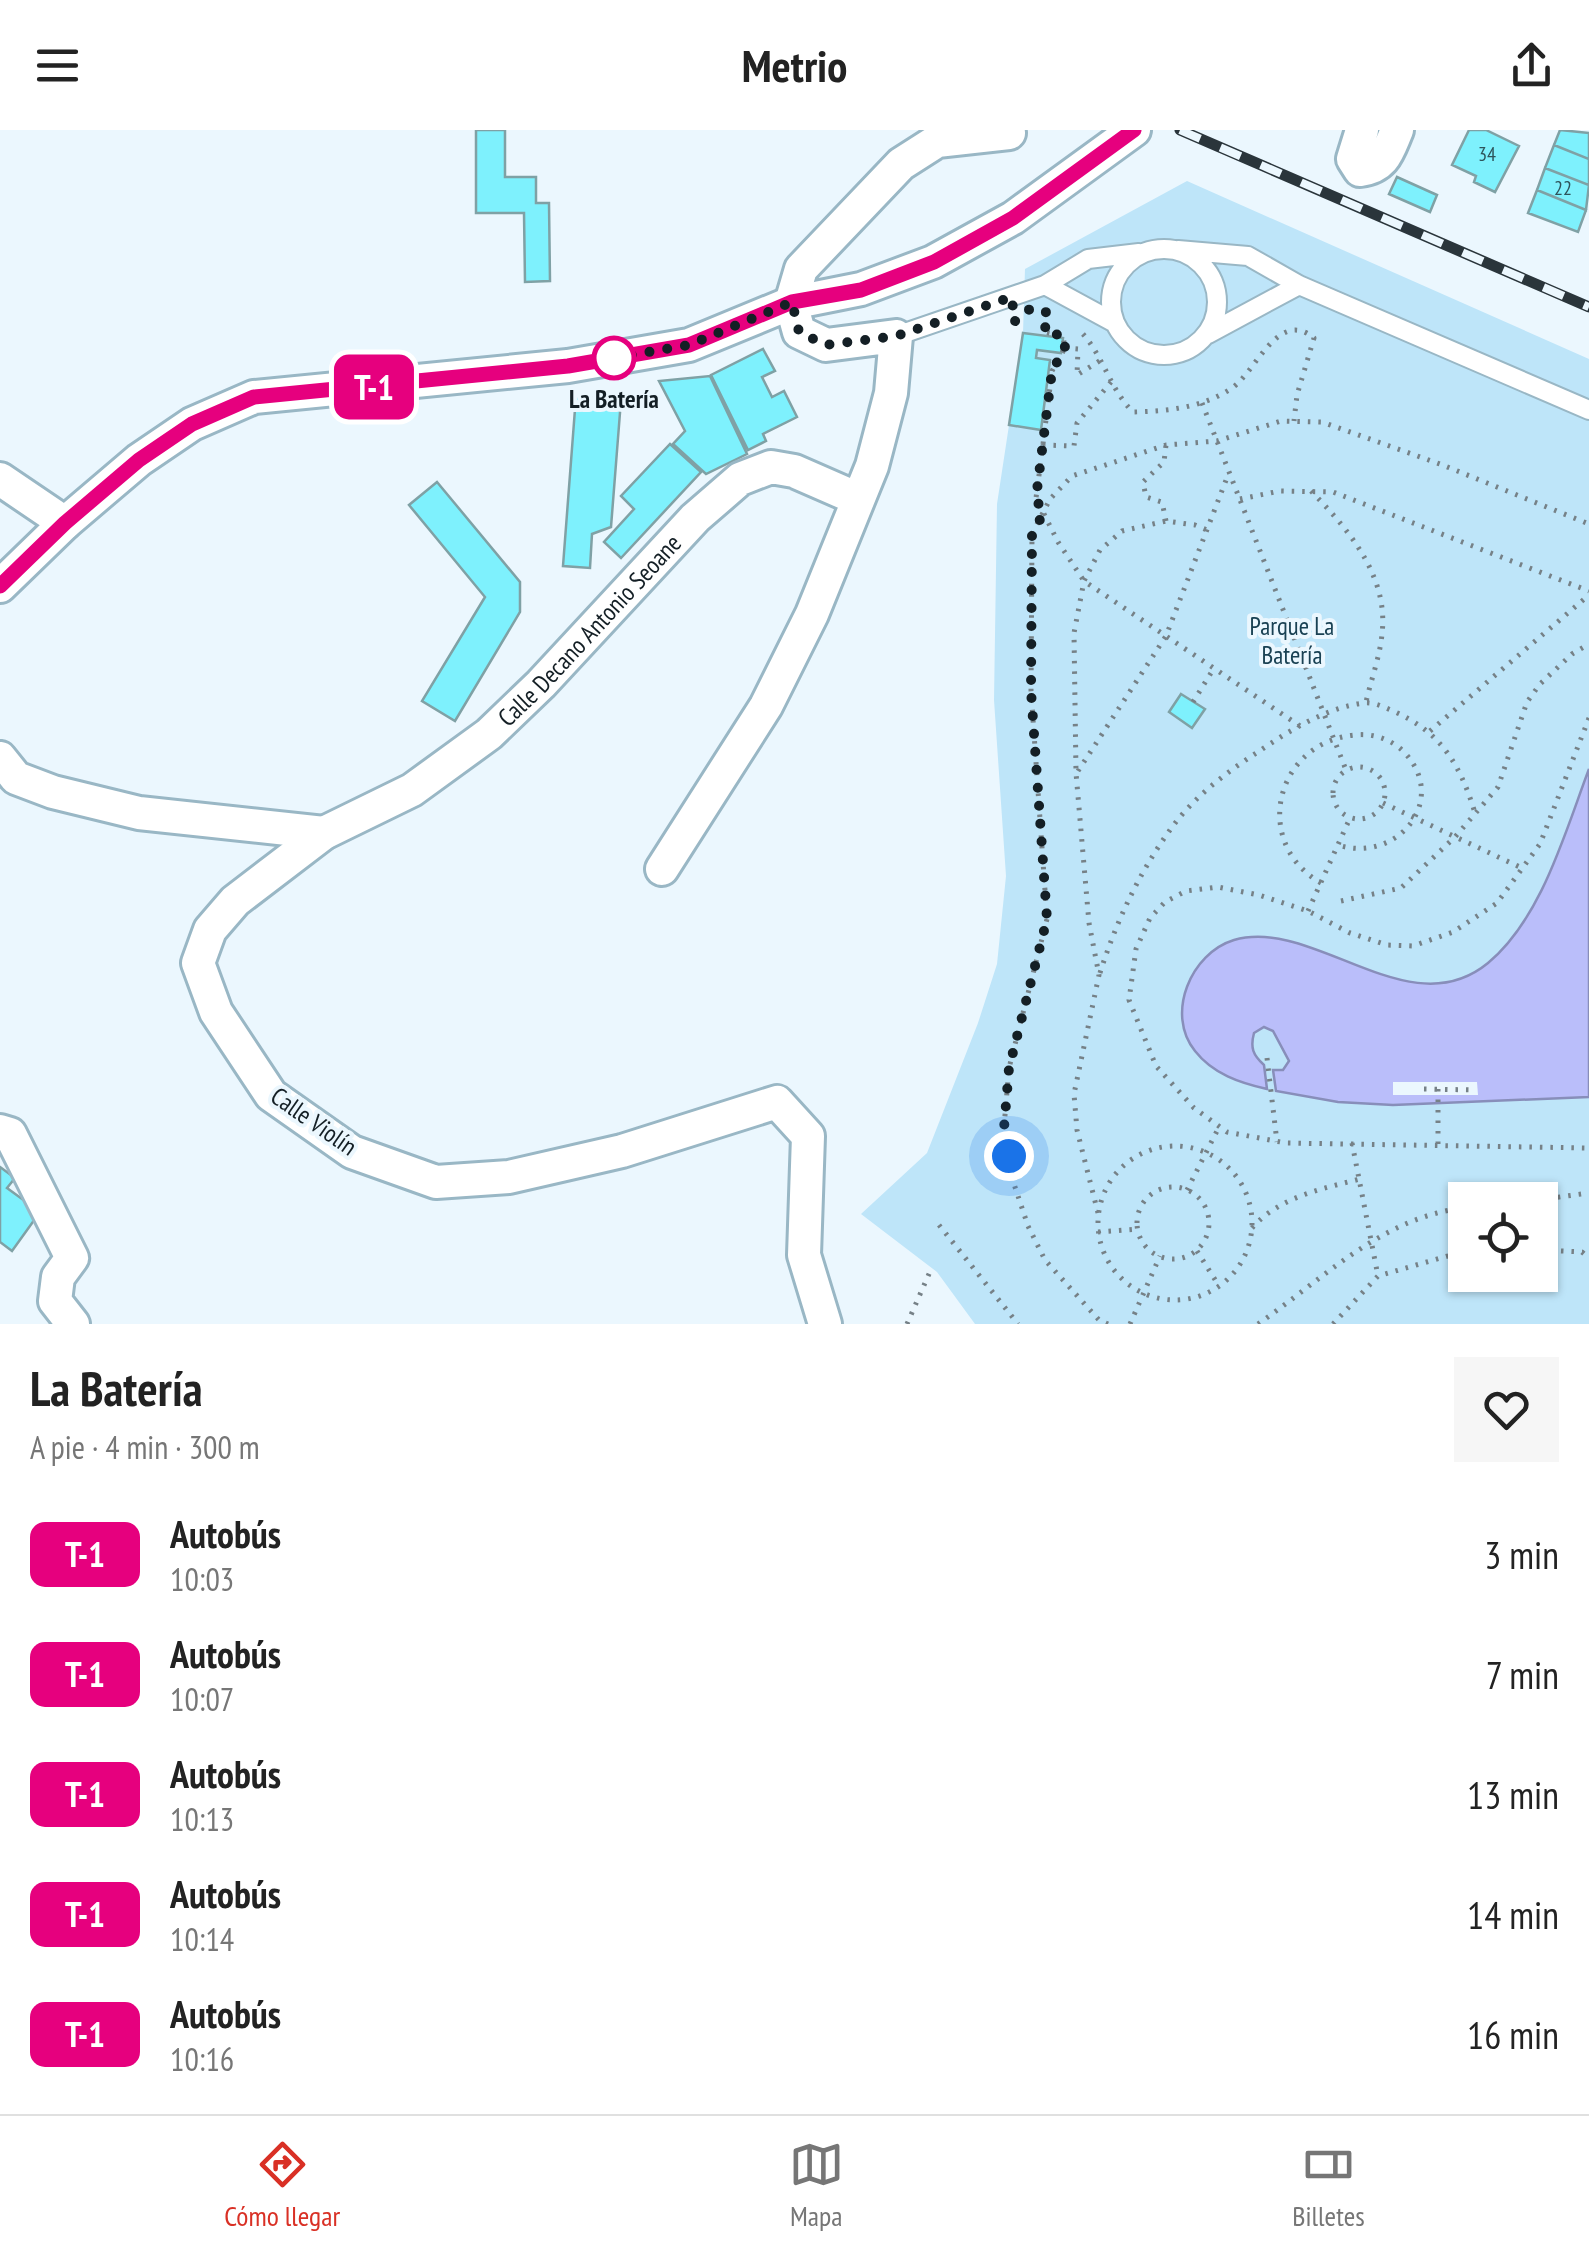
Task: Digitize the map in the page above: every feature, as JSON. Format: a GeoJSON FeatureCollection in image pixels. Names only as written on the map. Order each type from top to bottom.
{"type":"FeatureCollection","features":[{"type":"Feature","properties":{"kind":"street"},"geometry":{"type":"LineString","coordinates":[[1362,130],[1353,160],[1360,170],[1374,169],[1384,161],[1397,130]]}},
{"type":"Feature","properties":{"kind":"street"},"geometry":{"type":"LineString","coordinates":[[662,869],[766,706],[812,614],[872,466],[890,393],[896,336],[826,345],[799,332],[792,302],[801,269],[901,164],[937,141],[1009,133]]}},
{"type":"Feature","properties":{"kind":"street"},"geometry":{"type":"LineString","coordinates":[[0,586],[65,523],[139,460],[192,424],[254,397],[568,366],[689,345],[792,302],[861,290],[934,262],[1013,218],[1121,140]]}},
{"type":"Feature","properties":{"kind":"street","name":"Calle Decano Antonio Seoane"},"geometry":{"type":"LineString","coordinates":[[324,833],[412,790],[489,734],[541,684],[695,518],[740,479],[771,468],[794,471],[858,499]]}},
{"type":"Feature","properties":{"kind":"street"},"geometry":{"type":"LineString","coordinates":[[0,479],[65,523]]}},
{"type":"Feature","properties":{"kind":"street"},"geometry":{"type":"LineString","coordinates":[[0,758],[16,778],[53,792],[139,813],[324,833]]}},
{"type":"Feature","properties":{"kind":"street","name":"Calle Violín"},"geometry":{"type":"LineString","coordinates":[[324,833],[235,901],[210,930],[198,964],[216,1012],[270,1095],[352,1152],[436,1182],[509,1177],[604,1156],[777,1102],[808,1136],[804,1255],[825,1324]]}},
{"type":"Feature","properties":{"kind":"street"},"geometry":{"type":"LineString","coordinates":[[0,1131],[10,1134],[72,1258],[58,1277],[55,1301],[73,1324]]}},
{"type":"Feature","properties":{"kind":"lane"},"geometry":{"type":"LineString","coordinates":[[896,336],[1045,285],[1088,258],[1156,248],[1248,256],[1299,285],[1589,410]]}},
{"type":"Feature","properties":{"kind":"lane"},"geometry":{"type":"LineString","coordinates":[[1178,250],[1209,272],[1217,294],[1218,310],[1208,334]]}},
{"type":"Feature","properties":{"kind":"lane"},"geometry":{"type":"LineString","coordinates":[[1140,253],[1124,266],[1112,287],[1110,307],[1128,342],[1149,354],[1165,356],[1192,348],[1208,334],[1299,285]]}},
{"type":"Feature","properties":{"kind":"lane"},"geometry":{"type":"LineString","coordinates":[[1045,285],[1115,323]]}},
{"type":"Feature","properties":{"kind":"path"},"geometry":{"type":"LineString","coordinates":[[1062,318],[1049,313],[1044,332],[1064,336],[1065,348],[1052,371],[1036,498],[1043,514],[1084,581],[1300,726]]}},
{"type":"Feature","properties":{"kind":"path"},"geometry":{"type":"LineString","coordinates":[[1077,327],[1101,360],[1119,398],[1133,412],[1168,411],[1202,403],[1234,387],[1278,335],[1293,330],[1314,338],[1296,394],[1294,421]]}},
{"type":"Feature","properties":{"kind":"path"},"geometry":{"type":"LineString","coordinates":[[1065,348],[1078,349],[1076,374],[1101,360]]}},
{"type":"Feature","properties":{"kind":"path"},"geometry":{"type":"LineString","coordinates":[[1043,445],[1074,446],[1077,423],[1111,382]]}},
{"type":"Feature","properties":{"kind":"path"},"geometry":{"type":"LineString","coordinates":[[1202,403],[1346,770]]}},
{"type":"Feature","properties":{"kind":"path"},"geometry":{"type":"LineString","coordinates":[[1108,1324],[1099,1320],[1046,1260],[1028,1226],[1014,1184],[1004,1128],[1009,1068],[1047,919],[1031,691],[1032,534],[1050,498],[1072,476],[1166,445],[1217,441],[1254,427],[1294,421],[1322,422],[1589,524]]}},
{"type":"Feature","properties":{"kind":"path"},"geometry":{"type":"LineString","coordinates":[[1166,445],[1164,462],[1143,482],[1146,497],[1162,502],[1166,521]]}},
{"type":"Feature","properties":{"kind":"path"},"geometry":{"type":"LineString","coordinates":[[1076,773],[1166,636],[1229,472]]}},
{"type":"Feature","properties":{"kind":"path"},"geometry":{"type":"LineString","coordinates":[[1240,499],[1280,491],[1334,492],[1589,593],[1430,731]]}},
{"type":"Feature","properties":{"kind":"path"},"geometry":{"type":"LineString","coordinates":[[1312,491],[1349,530],[1371,570],[1381,606],[1382,633],[1366,702]]}},
{"type":"Feature","properties":{"kind":"path"},"geometry":{"type":"LineString","coordinates":[[1100,976],[1090,922],[1076,773],[1074,633],[1084,581],[1100,550],[1122,531],[1166,521],[1207,530]]}},
{"type":"Feature","properties":{"kind":"path"},"geometry":{"type":"LineString","coordinates":[[1342,902],[1401,888],[1455,836],[1498,787],[1528,702],[1561,664],[1589,644]]}},
{"type":"Feature","properties":{"kind":"path"},"geometry":{"type":"LineString","coordinates":[[1193,702],[1214,668]]}},
{"type":"Feature","properties":{"kind":"path"},"geometry":{"type":"LineString","coordinates":[[1098,1212],[1108,1184],[1120,1168],[1137,1155],[1176,1145],[1206,1152],[1220,1160],[1239,1182],[1251,1209],[1252,1228],[1243,1260],[1219,1286],[1198,1297],[1174,1301],[1143,1294],[1114,1272],[1101,1247],[1098,1212],[1077,1130],[1074,1094],[1114,928],[1171,828],[1234,767],[1300,726],[1366,702],[1414,720],[1430,731],[1458,769],[1476,813]]}},
{"type":"Feature","properties":{"kind":"path"},"geometry":{"type":"LineString","coordinates":[[1589,718],[1540,844],[1497,902],[1454,932],[1413,946],[1387,945],[1350,934],[1308,911],[1259,895],[1218,887],[1186,891],[1165,902],[1150,918],[1136,949],[1130,1000],[1156,1066],[1194,1108],[1219,1127],[1250,1139],[1589,1148]]}},
{"type":"Feature","properties":{"kind":"path"},"geometry":{"type":"LineString","coordinates":[[1321,883],[1296,864],[1286,844],[1280,824],[1280,798],[1289,776],[1306,753],[1334,738],[1376,735],[1403,751],[1414,765],[1420,782],[1415,818],[1405,832],[1384,846],[1359,850],[1338,845]]}},
{"type":"Feature","properties":{"kind":"path"},"geometry":{"type":"LineString","coordinates":[[1360,767],[1377,774],[1385,790],[1383,803],[1375,814],[1350,818],[1337,808],[1333,793],[1338,777],[1346,770],[1360,767]]}},
{"type":"Feature","properties":{"kind":"path"},"geometry":{"type":"LineString","coordinates":[[1383,803],[1524,869]]}},
{"type":"Feature","properties":{"kind":"path"},"geometry":{"type":"LineString","coordinates":[[1308,911],[1350,818]]}},
{"type":"Feature","properties":{"kind":"path"},"geometry":{"type":"LineString","coordinates":[[1268,1058],[1276,1142]]}},
{"type":"Feature","properties":{"kind":"path"},"geometry":{"type":"LineString","coordinates":[[1438,1089],[1438,1146]]}},
{"type":"Feature","properties":{"kind":"path"},"geometry":{"type":"LineString","coordinates":[[1424,1090],[1476,1090]]}},
{"type":"Feature","properties":{"kind":"path"},"geometry":{"type":"LineString","coordinates":[[1187,1190],[1219,1127]]}},
{"type":"Feature","properties":{"kind":"path"},"geometry":{"type":"LineString","coordinates":[[1352,1144],[1378,1276]]}},
{"type":"Feature","properties":{"kind":"path"},"geometry":{"type":"LineString","coordinates":[[1252,1228],[1261,1218],[1306,1192],[1360,1179]]}},
{"type":"Feature","properties":{"kind":"path"},"geometry":{"type":"LineString","coordinates":[[1164,1188],[1187,1190],[1201,1199],[1209,1214],[1208,1234],[1196,1250],[1183,1258],[1160,1256],[1142,1241],[1138,1229],[1138,1214],[1147,1198],[1164,1188]]}},
{"type":"Feature","properties":{"kind":"path"},"geometry":{"type":"LineString","coordinates":[[1558,1198],[1589,1194]]}},
{"type":"Feature","properties":{"kind":"path"},"geometry":{"type":"LineString","coordinates":[[1258,1324],[1311,1282],[1372,1242],[1407,1225],[1448,1213]]}},
{"type":"Feature","properties":{"kind":"path"},"geometry":{"type":"LineString","coordinates":[[939,1225],[1018,1324]]}},
{"type":"Feature","properties":{"kind":"path"},"geometry":{"type":"LineString","coordinates":[[1098,1232],[1138,1229]]}},
{"type":"Feature","properties":{"kind":"path"},"geometry":{"type":"LineString","coordinates":[[1196,1250],[1219,1286]]}},
{"type":"Feature","properties":{"kind":"path"},"geometry":{"type":"LineString","coordinates":[[1558,1251],[1582,1252],[1589,1258]]}},
{"type":"Feature","properties":{"kind":"path"},"geometry":{"type":"LineString","coordinates":[[1130,1324],[1160,1256]]}},
{"type":"Feature","properties":{"kind":"path"},"geometry":{"type":"LineString","coordinates":[[1334,1324],[1378,1276],[1448,1256]]}},
{"type":"Feature","properties":{"kind":"path"},"geometry":{"type":"LineString","coordinates":[[907,1324],[932,1267]]}},
{"type":"Feature","properties":{"kind":"green space","name":"Parque La Batería"},"geometry":{"type":"Polygon","coordinates":[[[1187,181],[1589,359],[1589,1324],[975,1324],[937,1272],[861,1214],[927,1153],[997,964],[1006,876],[994,700],[997,504],[1023,333],[1025,269],[1187,181]]]}},
{"type":"Feature","properties":{"kind":"water"},"geometry":{"type":"Polygon","coordinates":[[[1589,769],[1589,1097],[1393,1105],[1338,1102],[1276,1091],[1273,1070],[1283,1070],[1289,1061],[1273,1031],[1264,1027],[1254,1033],[1253,1047],[1264,1065],[1267,1089],[1228,1076],[1195,1051],[1182,1020],[1187,986],[1206,958],[1234,940],[1265,937],[1297,943],[1394,978],[1426,984],[1458,980],[1488,963],[1523,923],[1537,898],[1589,769]]]}},
{"type":"Feature","properties":{"kind":"pier"},"geometry":{"type":"Polygon","coordinates":[[[1393,1082],[1477,1082],[1478,1095],[1393,1095],[1393,1082]]]}},
{"type":"Feature","properties":{"kind":"building"},"geometry":{"type":"Polygon","coordinates":[[[476,130],[505,130],[505,177],[536,177],[536,203],[549,203],[550,281],[525,282],[524,213],[476,213],[476,130]]]}},
{"type":"Feature","properties":{"kind":"building"},"geometry":{"type":"Polygon","coordinates":[[[1469,130],[1486,130],[1519,146],[1495,192],[1474,182],[1476,176],[1452,165],[1469,130]]]}},
{"type":"Feature","properties":{"kind":"building"},"geometry":{"type":"Polygon","coordinates":[[[1560,130],[1589,133],[1589,159],[1554,145],[1560,130]]]}},
{"type":"Feature","properties":{"kind":"building"},"geometry":{"type":"Polygon","coordinates":[[[1554,145],[1589,159],[1589,185],[1545,168],[1554,145]]]}},
{"type":"Feature","properties":{"kind":"building"},"geometry":{"type":"Polygon","coordinates":[[[1545,168],[1589,185],[1586,210],[1537,190],[1545,168]]]}},
{"type":"Feature","properties":{"kind":"building"},"geometry":{"type":"Polygon","coordinates":[[[1397,177],[1437,195],[1430,212],[1389,194],[1397,177]]]}},
{"type":"Feature","properties":{"kind":"building"},"geometry":{"type":"Polygon","coordinates":[[[1537,190],[1586,210],[1578,232],[1528,213],[1537,190]]]}},
{"type":"Feature","properties":{"kind":"building"},"geometry":{"type":"Polygon","coordinates":[[[1023,333],[1063,338],[1061,353],[1037,350],[1036,358],[1050,360],[1041,430],[1009,425],[1023,333]]]}},
{"type":"Feature","properties":{"kind":"building"},"geometry":{"type":"Polygon","coordinates":[[[763,349],[775,371],[762,377],[772,397],[784,391],[797,417],[763,434],[766,441],[748,450],[711,375],[763,349]]]}},
{"type":"Feature","properties":{"kind":"building"},"geometry":{"type":"Polygon","coordinates":[[[710,376],[747,454],[706,474],[673,444],[685,431],[659,381],[710,376]]]}},
{"type":"Feature","properties":{"kind":"building"},"geometry":{"type":"Polygon","coordinates":[[[576,396],[621,400],[611,527],[592,534],[590,568],[563,566],[576,396]]]}},
{"type":"Feature","properties":{"kind":"building"},"geometry":{"type":"Polygon","coordinates":[[[670,444],[701,472],[621,558],[604,542],[634,509],[621,496],[670,444]]]}},
{"type":"Feature","properties":{"kind":"building"},"geometry":{"type":"Polygon","coordinates":[[[437,482],[520,582],[520,612],[455,721],[422,701],[485,597],[409,505],[437,482]]]}},
{"type":"Feature","properties":{"kind":"building"},"geometry":{"type":"Polygon","coordinates":[[[1181,694],[1205,709],[1192,728],[1169,712],[1181,694]]]}},
{"type":"Feature","properties":{"kind":"building"},"geometry":{"type":"Polygon","coordinates":[[[0,1167],[15,1178],[7,1188],[40,1212],[12,1251],[0,1242],[0,1167]]]}},
{"type":"Feature","properties":{"kind":"railway"},"geometry":{"type":"LineString","coordinates":[[1180,130],[1589,307]]}},
{"type":"Feature","properties":{"kind":"bus line","name":"T-1"},"geometry":{"type":"LineString","coordinates":[[0,586],[65,523],[139,460],[192,424],[254,397],[568,366],[689,345],[792,302],[861,290],[934,262],[1013,218],[1134,130]]}},
{"type":"Feature","properties":{"kind":"place","name":"La Batería"},"geometry":{"type":"Point","coordinates":[614,358]}},
{"type":"Feature","properties":{"kind":"route"},"geometry":{"type":"LineString","coordinates":[[614,358],[689,345],[792,302],[799,332],[826,345],[896,336],[1012,297],[1014,322],[1031,308],[1049,313],[1044,332],[1064,336],[1065,348],[1052,371],[1036,498],[1043,514],[1032,534],[1031,691],[1047,919],[1009,1068],[1004,1128],[1009,1156]]}}]}
